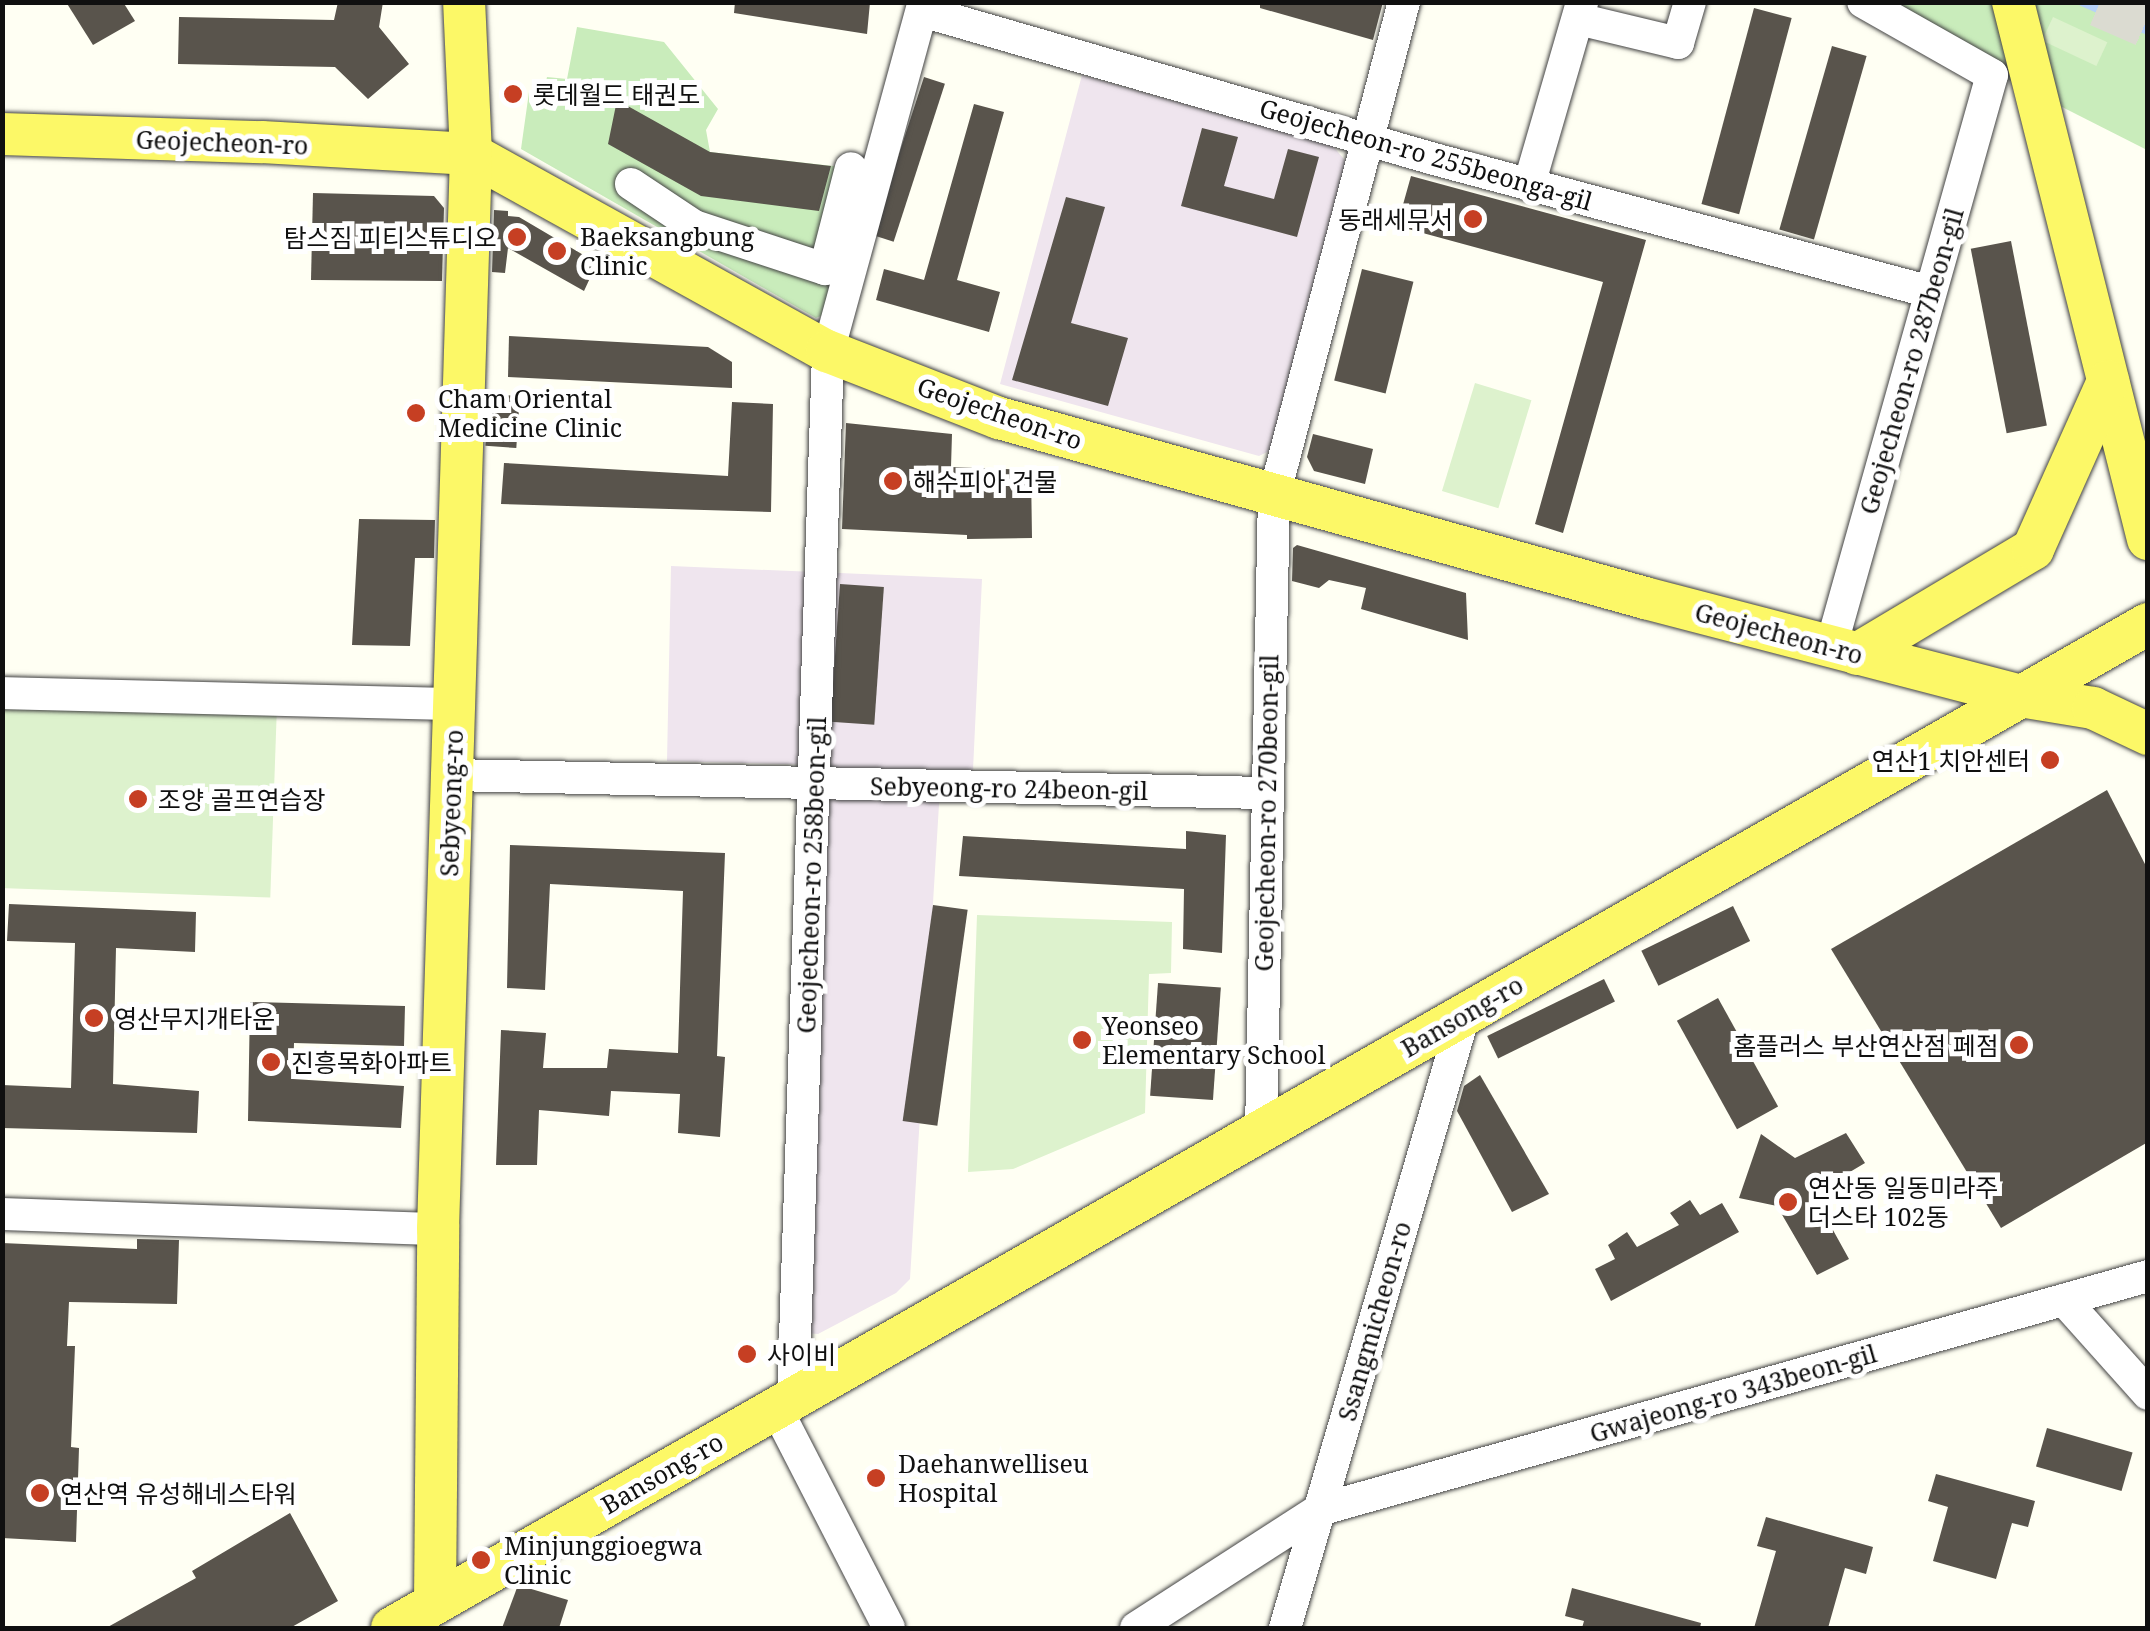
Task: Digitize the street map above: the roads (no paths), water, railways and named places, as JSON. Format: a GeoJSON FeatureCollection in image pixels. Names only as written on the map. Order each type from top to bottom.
{"type":"FeatureCollection","features":[{"type":"Feature","properties":{"kind":"main road","name":"Sebyeong-ro"},"geometry":{"type":"LineString","coordinates":[[435,1603],[438,1230],[471,154],[464,2]]}},
{"type":"Feature","properties":{"kind":"main road"},"geometry":{"type":"LineString","coordinates":[[2013,2],[2148,539]]}},
{"type":"Feature","properties":{"kind":"main road","name":"Geojecheon-ro"},"geometry":{"type":"LineString","coordinates":[[2,134],[262,142],[471,154],[828,352],[999,418],[1844,650],[2020,696],[2092,708],[2148,734]]}},
{"type":"Feature","properties":{"kind":"main road"},"geometry":{"type":"LineString","coordinates":[[2108,381],[2148,450]]}},
{"type":"Feature","properties":{"kind":"main road"},"geometry":{"type":"LineString","coordinates":[[1844,650],[2032,549],[2108,381]]}},
{"type":"Feature","properties":{"kind":"main road","name":"Bansong-ro"},"geometry":{"type":"LineString","coordinates":[[392,1628],[2148,624]]}},
{"type":"Feature","properties":{"kind":"street","name":"Geojecheon-ro 270beon-gil"},"geometry":{"type":"LineString","coordinates":[[1261,1130],[1274,496],[1404,2]]}},
{"type":"Feature","properties":{"kind":"street"},"geometry":{"type":"LineString","coordinates":[[1529,185],[1580,11],[1678,43],[1690,2]]}},
{"type":"Feature","properties":{"kind":"street","name":"Geojecheon-ro 287beon-gil"},"geometry":{"type":"LineString","coordinates":[[1844,650],[1930,292],[1992,75],[1863,2]]}},
{"type":"Feature","properties":{"kind":"street","name":"Geojecheon-ro 255beonga-gil"},"geometry":{"type":"LineString","coordinates":[[923,7],[1529,185],[1930,292]]}},
{"type":"Feature","properties":{"kind":"street","name":"Geojecheon-ro 258beon-gil"},"geometry":{"type":"LineString","coordinates":[[785,1403],[814,783],[828,352],[923,7]]}},
{"type":"Feature","properties":{"kind":"street"},"geometry":{"type":"LineString","coordinates":[[631,184],[694,226],[825,269],[851,168]]}},
{"type":"Feature","properties":{"kind":"street"},"geometry":{"type":"LineString","coordinates":[[2,694],[454,704]]}},
{"type":"Feature","properties":{"kind":"street","name":"Sebyeong-ro 24beon-gil"},"geometry":{"type":"LineString","coordinates":[[452,775],[1266,793]]}},
{"type":"Feature","properties":{"kind":"street","name":"Ssangmicheon-ro"},"geometry":{"type":"LineString","coordinates":[[1285,1628],[1464,1014]]}},
{"type":"Feature","properties":{"kind":"street"},"geometry":{"type":"LineString","coordinates":[[2,1214],[438,1230]]}},
{"type":"Feature","properties":{"kind":"street","name":"Gwajeong-ro 343beon-gil"},"geometry":{"type":"LineString","coordinates":[[1136,1628],[1319,1510],[2148,1276]]}},
{"type":"Feature","properties":{"kind":"street"},"geometry":{"type":"LineString","coordinates":[[2064,1300],[2148,1394]]}},
{"type":"Feature","properties":{"kind":"street"},"geometry":{"type":"LineString","coordinates":[[785,1403],[889,1628]]}},
{"type":"Feature","properties":{"kind":"water"},"geometry":{"type":"Polygon","coordinates":[[[2075,3],[2147,3],[2147,35],[2081,6],[2075,3]]]}},
{"type":"Feature","properties":{"kind":"tunnel"},"geometry":{"type":"LineString","coordinates":[[2100,2],[2148,23]]}},
{"type":"Feature","properties":{"kind":"place","name":"롯데월드 태권도"},"geometry":{"type":"Point","coordinates":[513,94]}},
{"type":"Feature","properties":{"kind":"place","name":"동래세무서"},"geometry":{"type":"Point","coordinates":[1473,219]}},
{"type":"Feature","properties":{"kind":"place","name":"탐스짐 피티스튜디오"},"geometry":{"type":"Point","coordinates":[517,237]}},
{"type":"Feature","properties":{"kind":"place","name":"Baeksangbung Clinic"},"geometry":{"type":"Point","coordinates":[557,251]}},
{"type":"Feature","properties":{"kind":"place","name":"Cham Oriental Medicine Clinic"},"geometry":{"type":"Point","coordinates":[416,413]}},
{"type":"Feature","properties":{"kind":"place","name":"해수피아 건물"},"geometry":{"type":"Point","coordinates":[893,481]}},
{"type":"Feature","properties":{"kind":"place","name":"연산1 치안센터"},"geometry":{"type":"Point","coordinates":[2050,760]}},
{"type":"Feature","properties":{"kind":"place","name":"조양 골프연습장"},"geometry":{"type":"Point","coordinates":[138,799]}},
{"type":"Feature","properties":{"kind":"place","name":"영산무지개타운"},"geometry":{"type":"Point","coordinates":[94,1018]}},
{"type":"Feature","properties":{"kind":"place","name":"Yeonseo Elementary School"},"geometry":{"type":"Point","coordinates":[1082,1040]}},
{"type":"Feature","properties":{"kind":"place","name":"홈플러스 부산연산점 페점"},"geometry":{"type":"Point","coordinates":[2019,1045]}},
{"type":"Feature","properties":{"kind":"place","name":"진흥목화아파트"},"geometry":{"type":"Point","coordinates":[271,1062]}},
{"type":"Feature","properties":{"kind":"place","name":"연산동 일동미라주 더스타 102동"},"geometry":{"type":"Point","coordinates":[1788,1202]}},
{"type":"Feature","properties":{"kind":"place","name":"사이비"},"geometry":{"type":"Point","coordinates":[747,1354]}},
{"type":"Feature","properties":{"kind":"place","name":"Daehanwelliseu Hospital"},"geometry":{"type":"Point","coordinates":[876,1478]}},
{"type":"Feature","properties":{"kind":"place","name":"연산역 유성해네스타워"},"geometry":{"type":"Point","coordinates":[40,1493]}},
{"type":"Feature","properties":{"kind":"place","name":"Minjunggioegwa Clinic"},"geometry":{"type":"Point","coordinates":[481,1560]}}]}
